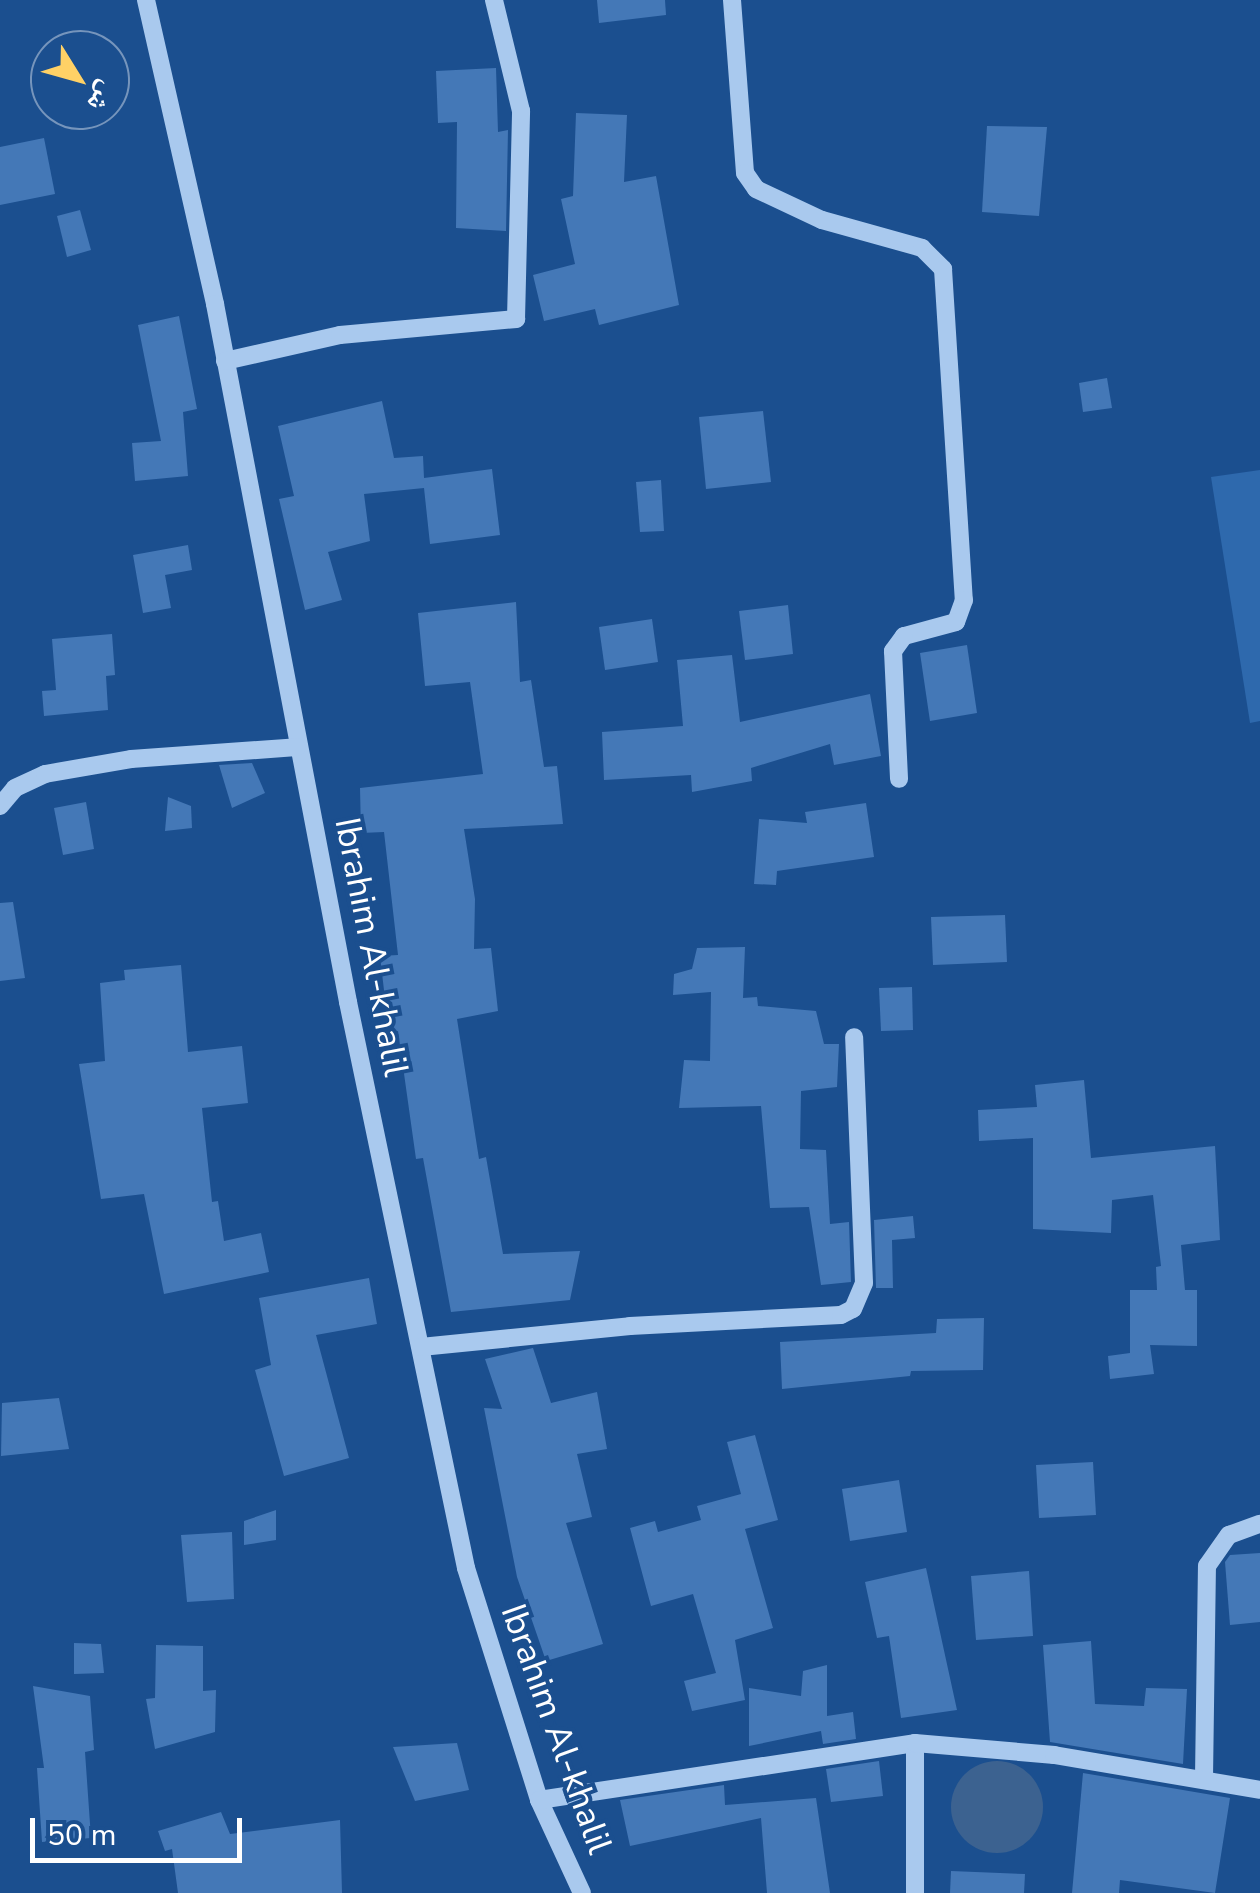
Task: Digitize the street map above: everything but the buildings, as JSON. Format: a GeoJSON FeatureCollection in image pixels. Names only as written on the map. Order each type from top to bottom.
{"type":"FeatureCollection","features":[{"type":"Feature","properties":{"kind":"street","name":"Ibrahim Al-khalil"},"geometry":{"type":"LineString","coordinates":[[146,0],[225,361],[298,747],[466,1568],[540,1800],[582,1893]]}},
{"type":"Feature","properties":{"kind":"street"},"geometry":{"type":"LineString","coordinates":[[225,361],[340,334],[516,319],[521,111],[494,0]]}},
{"type":"Feature","properties":{"kind":"street"},"geometry":{"type":"LineString","coordinates":[[732,0],[745,174],[756,189],[822,220],[922,248],[943,268],[964,600],[956,622],[904,636],[893,651],[899,779]]}},
{"type":"Feature","properties":{"kind":"street"},"geometry":{"type":"LineString","coordinates":[[0,806],[15,788],[45,774],[131,759],[298,747]]}},
{"type":"Feature","properties":{"kind":"street"},"geometry":{"type":"LineString","coordinates":[[421,1347],[630,1326],[841,1316],[854,1309],[864,1284],[854,1036]]}},
{"type":"Feature","properties":{"kind":"street"},"geometry":{"type":"LineString","coordinates":[[1204,1778],[1208,1566],[1214,1548],[1229,1536],[1260,1524]]}},
{"type":"Feature","properties":{"kind":"street"},"geometry":{"type":"LineString","coordinates":[[540,1800],[914,1743],[1204,1778],[1260,1790]]}},
{"type":"Feature","properties":{"kind":"street"},"geometry":{"type":"LineString","coordinates":[[914,1743],[915,1893]]}},
{"type":"Feature","properties":{"kind":"shaded area"},"geometry":{"type":"Polygon","coordinates":[[[1260,470],[1260,721],[1250,723],[1211,477],[1260,470]]]}},
{"type":"Feature","properties":{"kind":"shaded area"},"geometry":{"type":"Polygon","coordinates":[[[997,1761],[1015,1764],[1030,1774],[1040,1789],[1040,1825],[1030,1840],[1015,1850],[997,1853],[979,1850],[964,1840],[954,1825],[951,1807],[954,1789],[964,1774],[979,1764],[997,1761]]]}}]}
